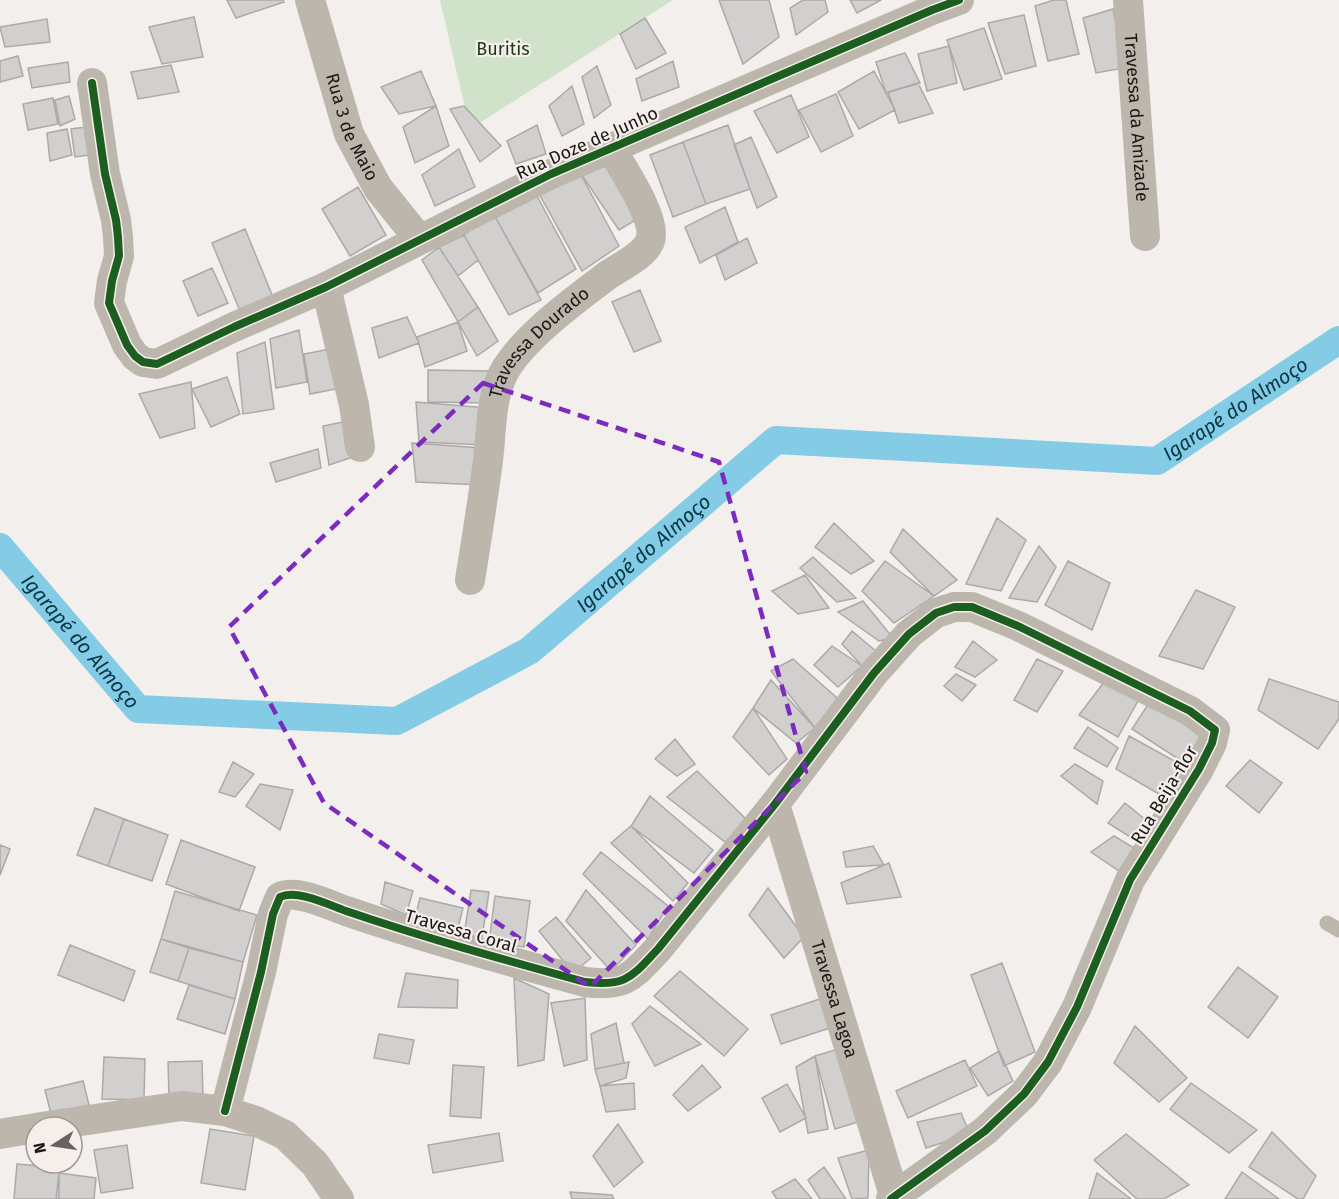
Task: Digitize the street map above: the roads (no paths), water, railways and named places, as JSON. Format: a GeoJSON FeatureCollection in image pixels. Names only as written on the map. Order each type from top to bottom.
{"type":"FeatureCollection","features":[{"type":"Feature","properties":{"kind":"street","name":"Rua 3 de Maio"},"geometry":{"type":"LineString","coordinates":[[310,0],[350,134],[378,188],[419,239]]}},
{"type":"Feature","properties":{"kind":"street","name":"Rua Doze de Junho"},"geometry":{"type":"LineString","coordinates":[[92,83],[105,174],[118,237],[119,256],[109,303],[127,345],[135,356],[143,362],[157,364],[326,287],[419,239],[610,147],[930,5],[959,0]]}},
{"type":"Feature","properties":{"kind":"street","name":"Travessa da Amizade"},"geometry":{"type":"LineString","coordinates":[[1128,0],[1145,236]]}},
{"type":"Feature","properties":{"kind":"street","name":"Travessa Dourado"},"geometry":{"type":"LineString","coordinates":[[470,580],[488,466],[496,393],[504,373],[522,349],[547,324],[573,302],[640,254],[650,242],[652,231],[649,218],[610,147]]}},
{"type":"Feature","properties":{"kind":"street"},"geometry":{"type":"LineString","coordinates":[[326,287],[354,405],[360,447]]}},
{"type":"Feature","properties":{"kind":"street","name":"Rua Beija-flor"},"geometry":{"type":"LineString","coordinates":[[775,804],[867,681],[909,634],[936,613],[954,607],[972,607],[1018,626],[1190,711],[1215,730],[1212,743],[1199,769],[1130,880],[1077,1007],[1048,1062],[1024,1094],[985,1131],[893,1197]]}},
{"type":"Feature","properties":{"kind":"street","name":"Travessa Coral"},"geometry":{"type":"LineString","coordinates":[[225,1111],[261,972],[273,914],[280,897],[288,894],[312,899],[422,936],[585,982],[605,984],[623,981],[639,969],[658,949],[775,804]]}},
{"type":"Feature","properties":{"kind":"street","name":"Travessa Lagoa"},"geometry":{"type":"LineString","coordinates":[[775,804],[893,1197]]}},
{"type":"Feature","properties":{"kind":"street"},"geometry":{"type":"LineString","coordinates":[[84,1121],[182,1106],[225,1111],[256,1121],[285,1135],[315,1164],[339,1199]]}},
{"type":"Feature","properties":{"kind":"street"},"geometry":{"type":"LineString","coordinates":[[0,1134],[24,1130]]}},
{"type":"Feature","properties":{"kind":"waterway","name":"Igarapé do Almoço"},"geometry":{"type":"LineString","coordinates":[[0,547],[138,709],[397,721],[529,651],[776,440],[1157,461],[1339,340]]}},
{"type":"Feature","properties":{"kind":"park label","name":"Buritis"},"geometry":{"type":"Point","coordinates":[503,49]}}]}
